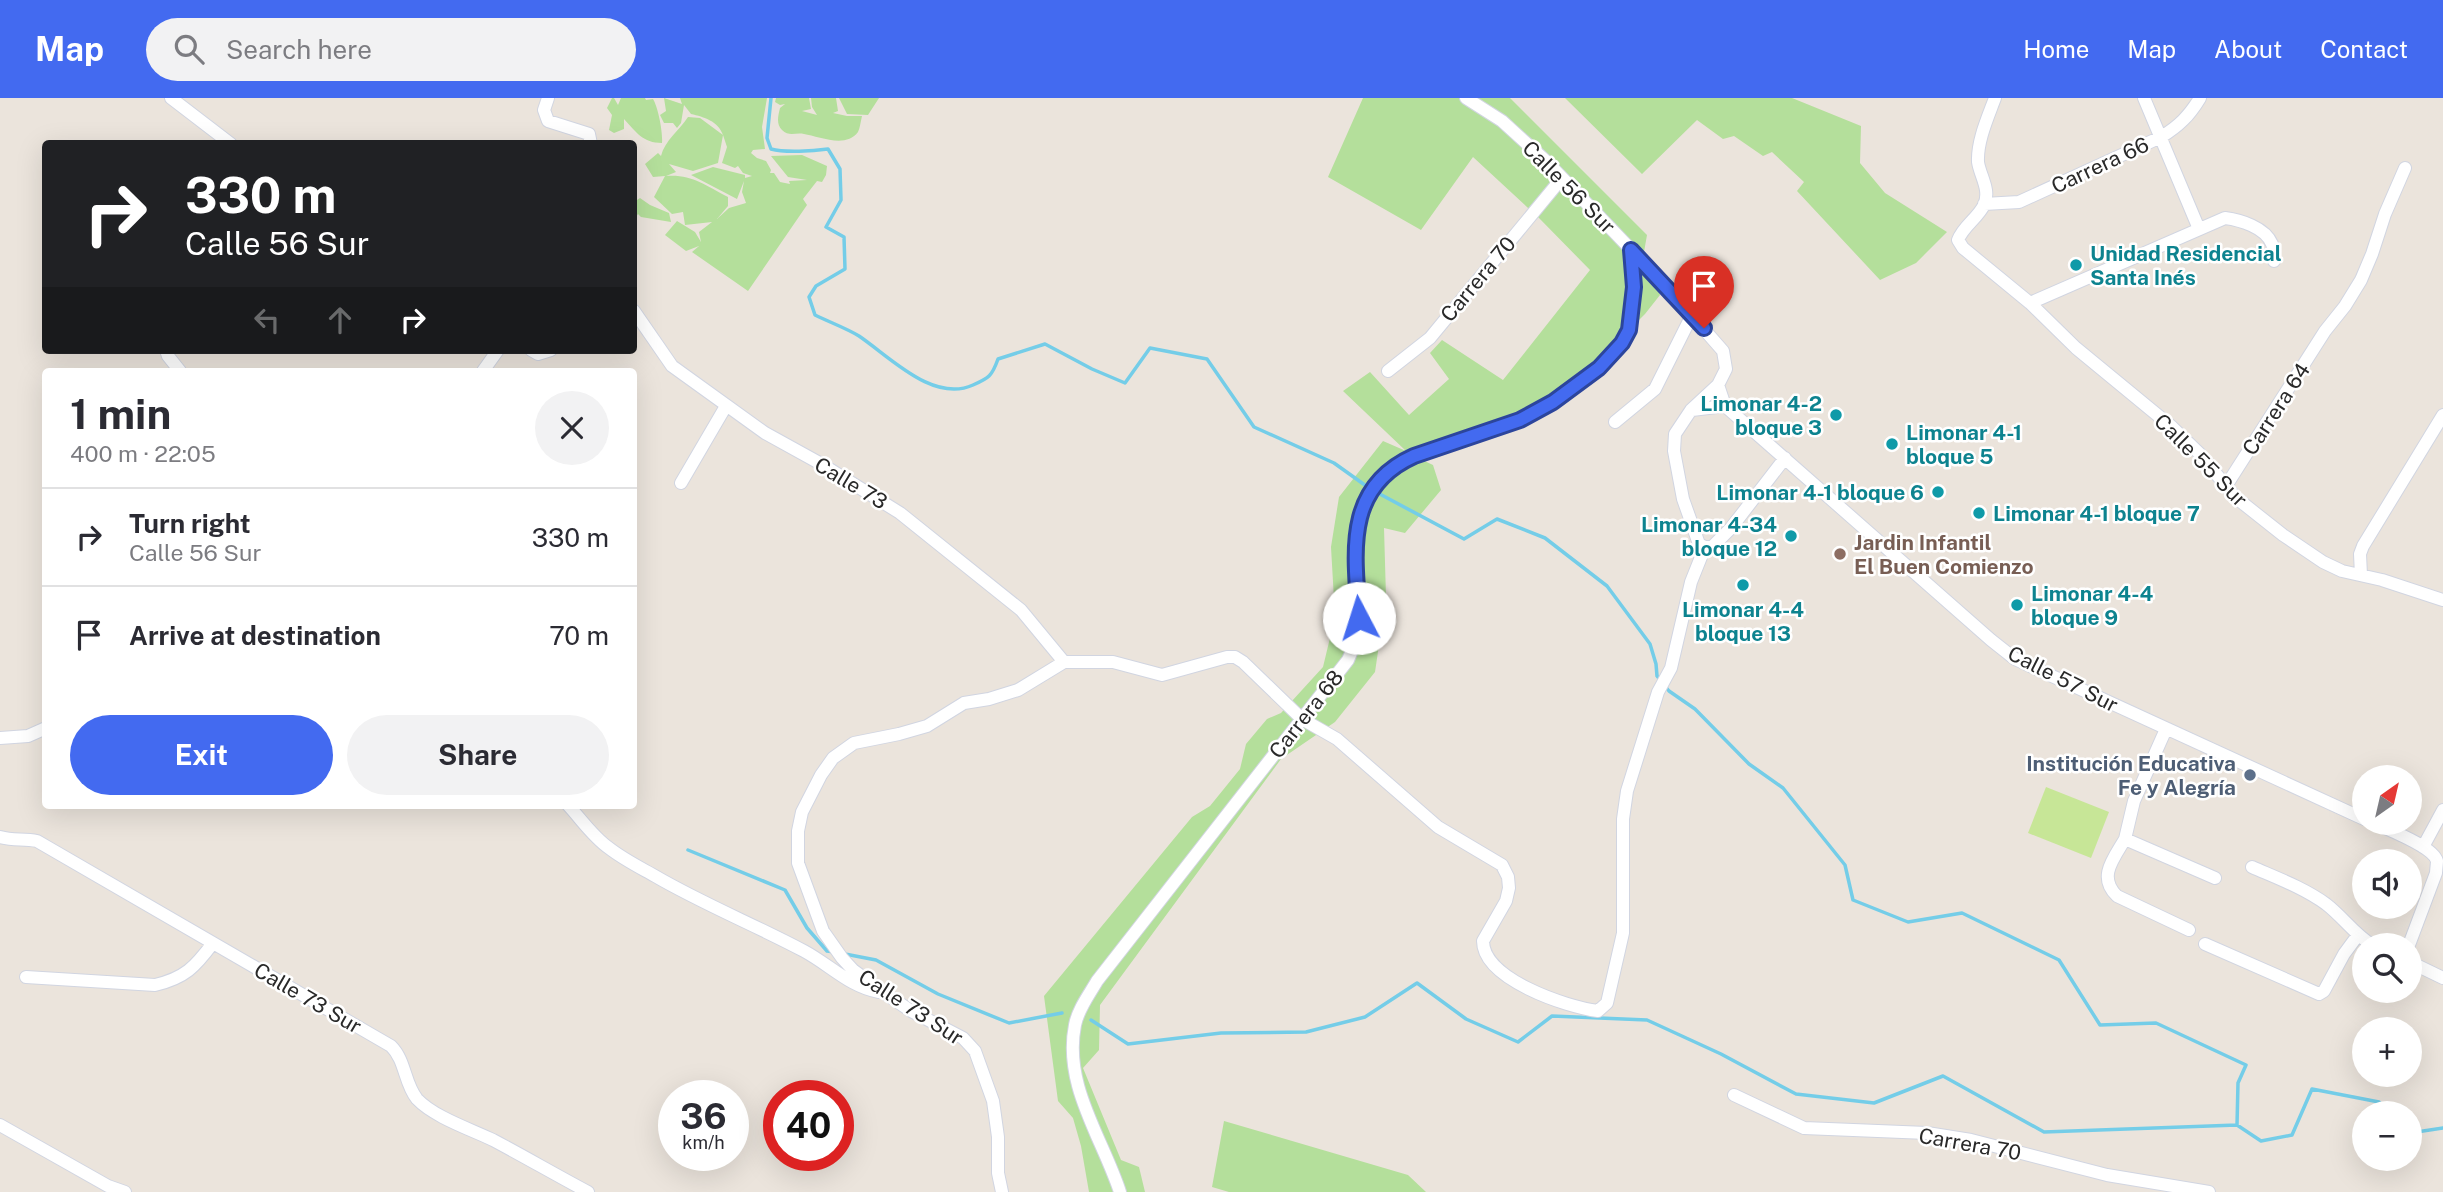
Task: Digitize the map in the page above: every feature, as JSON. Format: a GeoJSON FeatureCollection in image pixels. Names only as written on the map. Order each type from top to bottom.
{"type":"FeatureCollection","features":[{"type":"Feature","properties":{"kind":"street"},"geometry":{"type":"LineString","coordinates":[[171,98],[226,140]]}},
{"type":"Feature","properties":{"kind":"street"},"geometry":{"type":"LineString","coordinates":[[548,98],[544,110],[548,121],[589,134],[590,140]]}},
{"type":"Feature","properties":{"kind":"street","name":"Calle 56 Sur"},"geometry":{"type":"LineString","coordinates":[[1466,98],[1502,121],[1562,178],[1692,315],[1723,351],[1726,369],[1718,385]]}},
{"type":"Feature","properties":{"kind":"street"},"geometry":{"type":"LineString","coordinates":[[1984,204],[1986,189],[1978,160],[1984,128],[1995,98]]}},
{"type":"Feature","properties":{"kind":"street"},"geometry":{"type":"LineString","coordinates":[[2144,98],[2199,229]]}},
{"type":"Feature","properties":{"kind":"street","name":"Carrera 66"},"geometry":{"type":"LineString","coordinates":[[1984,204],[2019,202],[2161,137],[2177,127],[2190,114],[2200,98]]}},
{"type":"Feature","properties":{"kind":"street","name":"Carrera 64"},"geometry":{"type":"LineString","coordinates":[[2226,486],[2325,331],[2361,280],[2405,167]]}},
{"type":"Feature","properties":{"kind":"street","name":"Carrera 70"},"geometry":{"type":"LineString","coordinates":[[1388,371],[1430,338],[1562,178]]}},
{"type":"Feature","properties":{"kind":"street","name":"Calle 55 Sur"},"geometry":{"type":"LineString","coordinates":[[1984,204],[1961,232],[1958,240],[1963,248],[2172,427],[2199,453],[2226,486],[2258,516],[2323,562],[2342,571],[2443,600]]}},
{"type":"Feature","properties":{"kind":"street"},"geometry":{"type":"LineString","coordinates":[[2030,303],[2225,218],[2243,220],[2270,240],[2274,261]]}},
{"type":"Feature","properties":{"kind":"street","name":"Carrera 68"},"geometry":{"type":"LineString","coordinates":[[1120,1192],[1076,1081],[1072,1055],[1079,1013],[1097,981],[1343,668],[1355,644],[1359,618],[1354,562],[1359,519],[1370,494],[1398,463],[1520,420],[1553,402],[1599,368],[1622,343],[1629,330],[1634,287],[1631,250]]}},
{"type":"Feature","properties":{"kind":"street","name":"Calle 73"},"geometry":{"type":"LineString","coordinates":[[637,315],[672,366],[765,433],[900,513],[1021,610],[1064,662]]}},
{"type":"Feature","properties":{"kind":"street"},"geometry":{"type":"LineString","coordinates":[[1615,422],[1655,389],[1692,315]]}},
{"type":"Feature","properties":{"kind":"street"},"geometry":{"type":"LineString","coordinates":[[1691,410],[1725,406],[1718,385],[1691,410],[1675,434],[1674,451],[1683,499],[1699,544],[1712,547],[1731,528],[1785,458]]}},
{"type":"Feature","properties":{"kind":"street"},"geometry":{"type":"LineString","coordinates":[[681,483],[726,406]]}},
{"type":"Feature","properties":{"kind":"street","name":"Calle 57 Sur"},"geometry":{"type":"LineString","coordinates":[[1725,406],[2015,659],[2352,814]]}},
{"type":"Feature","properties":{"kind":"street"},"geometry":{"type":"LineString","coordinates":[[2361,575],[2360,554],[2363,546],[2443,415]]}},
{"type":"Feature","properties":{"kind":"street"},"geometry":{"type":"LineString","coordinates":[[1064,662],[1113,662],[1162,675],[1214,660],[1235,657],[1302,719],[1337,739],[1438,827],[1502,866],[1508,877],[1509,888],[1501,912],[1483,942],[1487,958],[1521,985],[1561,1003],[1598,1011],[1607,1003],[1623,933],[1623,819],[1627,792],[1658,692],[1671,668],[1691,582],[1705,547]]}},
{"type":"Feature","properties":{"kind":"street","name":"Calle 73 Sur"},"geometry":{"type":"LineString","coordinates":[[1002,1192],[993,1101],[986,1075],[975,1051],[963,1038],[883,992],[853,970],[842,958],[817,916],[798,863],[796,848],[803,812],[813,789],[833,758],[854,743],[927,726],[964,703],[1018,690],[1064,662]]}},
{"type":"Feature","properties":{"kind":"street"},"geometry":{"type":"LineString","coordinates":[[2166,729],[2134,801],[2125,839],[2106,879],[2109,888],[2117,896],[2189,930]]}},
{"type":"Feature","properties":{"kind":"street"},"geometry":{"type":"LineString","coordinates":[[0,738],[28,736],[42,730]]}},
{"type":"Feature","properties":{"kind":"street"},"geometry":{"type":"LineString","coordinates":[[572,809],[607,848],[629,862],[679,891],[754,925],[813,956],[852,983],[865,989],[883,992]]}},
{"type":"Feature","properties":{"kind":"street"},"geometry":{"type":"LineString","coordinates":[[2423,847],[2443,810]]}},
{"type":"Feature","properties":{"kind":"street"},"geometry":{"type":"LineString","coordinates":[[2399,835],[2423,847],[2437,862],[2436,873],[2414,933]]}},
{"type":"Feature","properties":{"kind":"street","name":"Calle 73 Sur"},"geometry":{"type":"LineString","coordinates":[[0,837],[11,841],[25,838],[37,841],[391,1046],[402,1061],[409,1087],[418,1100],[430,1109],[588,1192]]}},
{"type":"Feature","properties":{"kind":"street"},"geometry":{"type":"LineString","coordinates":[[2125,839],[2215,878]]}},
{"type":"Feature","properties":{"kind":"street"},"geometry":{"type":"LineString","coordinates":[[2252,867],[2308,892],[2325,903],[2356,933]]}},
{"type":"Feature","properties":{"kind":"street"},"geometry":{"type":"LineString","coordinates":[[26,977],[155,985],[184,975],[213,943]]}},
{"type":"Feature","properties":{"kind":"street"},"geometry":{"type":"LineString","coordinates":[[2205,944],[2319,994],[2324,991],[2352,943]]}},
{"type":"Feature","properties":{"kind":"street"},"geometry":{"type":"LineString","coordinates":[[2422,968],[2443,978]]}},
{"type":"Feature","properties":{"kind":"street","name":"Carrera 70"},"geometry":{"type":"LineString","coordinates":[[1734,1095],[1804,1128],[1927,1133],[1971,1140],[2107,1175],[2209,1192]]}},
{"type":"Feature","properties":{"kind":"street"},"geometry":{"type":"LineString","coordinates":[[0,1125],[107,1186],[125,1192]]}},
{"type":"Feature","properties":{"kind":"green space"},"geometry":{"type":"Polygon","coordinates":[[[612,98],[618,105],[621,98],[653,99],[660,120],[662,143],[645,139],[624,119],[624,129],[614,133],[609,130],[612,115],[607,108],[612,98]]]}},
{"type":"Feature","properties":{"kind":"green space"},"geometry":{"type":"Polygon","coordinates":[[[664,98],[682,104],[680,98],[767,98],[762,127],[765,149],[753,150],[751,153],[766,161],[770,173],[774,173],[780,182],[790,184],[789,181],[807,180],[788,177],[771,156],[802,155],[827,166],[822,182],[817,181],[803,199],[807,205],[748,291],[692,252],[699,246],[686,251],[665,235],[677,221],[695,232],[701,242],[699,232],[712,222],[685,225],[683,212],[672,214],[654,197],[665,176],[653,177],[645,164],[658,153],[661,156],[669,140],[688,117],[700,118],[723,135],[714,123],[691,114],[684,105],[681,123],[677,128],[673,123],[664,123],[660,115],[666,111],[664,98]],[[723,135],[718,163],[693,171],[669,164],[676,172],[666,176],[691,179],[728,197],[728,206],[717,219],[729,208],[746,203],[742,192],[744,181],[737,199],[691,175],[713,167],[745,175],[745,178],[752,176],[743,173],[738,166],[735,168],[722,163],[727,147],[723,135]]]}},
{"type":"Feature","properties":{"kind":"green space"},"geometry":{"type":"Polygon","coordinates":[[[776,98],[809,98],[811,109],[802,111],[817,115],[811,98],[836,98],[838,111],[833,113],[862,116],[859,130],[853,137],[839,141],[787,133],[778,123],[780,108],[785,104],[775,102],[776,98]]]}},
{"type":"Feature","properties":{"kind":"green space"},"geometry":{"type":"Polygon","coordinates":[[[839,98],[879,98],[868,115],[847,114],[839,98]]]}},
{"type":"Feature","properties":{"kind":"green space"},"geometry":{"type":"Polygon","coordinates":[[[1363,98],[1510,98],[1647,235],[1644,252],[1660,295],[1645,314],[1595,364],[1523,412],[1429,446],[1412,455],[1433,465],[1441,490],[1405,533],[1384,528],[1386,597],[1375,672],[1335,722],[1281,759],[1100,1005],[1099,1050],[1083,1068],[1121,1160],[1139,1167],[1145,1192],[1089,1192],[1073,1118],[1058,1101],[1044,996],[1192,817],[1210,806],[1240,769],[1246,744],[1267,719],[1281,713],[1323,667],[1335,617],[1331,547],[1339,497],[1383,441],[1406,451],[1343,391],[1370,372],[1409,415],[1449,379],[1430,353],[1442,340],[1503,380],[1590,270],[1473,157],[1421,230],[1328,177],[1363,98]]]}},
{"type":"Feature","properties":{"kind":"green space"},"geometry":{"type":"Polygon","coordinates":[[[1565,98],[1792,98],[1861,126],[1860,163],[1885,193],[1947,232],[1916,263],[1880,280],[1797,191],[1804,182],[1772,152],[1763,156],[1734,136],[1723,139],[1697,120],[1642,174],[1565,98]]]}},
{"type":"Feature","properties":{"kind":"green space"},"geometry":{"type":"Polygon","coordinates":[[[640,198],[669,213],[671,222],[637,216],[637,200],[640,198]]]}},
{"type":"Feature","properties":{"kind":"green space"},"geometry":{"type":"Polygon","coordinates":[[[2046,787],[2109,812],[2091,858],[2028,833],[2046,787]]]}},
{"type":"Feature","properties":{"kind":"green space"},"geometry":{"type":"Polygon","coordinates":[[[1224,1121],[1408,1175],[1426,1192],[1229,1192],[1212,1187],[1224,1121]]]}},
{"type":"Feature","properties":{"kind":"waterway"},"geometry":{"type":"LineString","coordinates":[[771,98],[767,138],[771,149],[828,149],[840,169],[841,200],[826,227],[844,237],[845,269],[816,286],[809,297],[815,315],[849,330],[913,375],[943,388],[958,389],[973,385],[989,376],[998,359],[1045,344],[1125,383],[1150,348],[1207,359],[1254,427],[1334,463],[1369,488]]}},
{"type":"Feature","properties":{"kind":"waterway"},"geometry":{"type":"LineString","coordinates":[[1376,492],[1464,539],[1497,519],[1545,538],[1607,586],[1650,644],[1657,676],[1669,691],[1695,709],[1749,764],[1783,788],[1845,865],[1853,900],[1908,922],[1962,913],[2059,960],[2100,1025],[2156,1023],[2246,1065],[2238,1083],[2237,1125],[2261,1141],[2292,1135],[2312,1089],[2374,1101]]}},
{"type":"Feature","properties":{"kind":"waterway"},"geometry":{"type":"LineString","coordinates":[[688,850],[785,890],[807,928],[827,951],[834,952]]}},
{"type":"Feature","properties":{"kind":"waterway"},"geometry":{"type":"LineString","coordinates":[[845,954],[876,960],[938,994],[1009,1023],[1062,1013]]}},
{"type":"Feature","properties":{"kind":"waterway"},"geometry":{"type":"LineString","coordinates":[[1091,1020],[1128,1044],[1221,1033],[1306,1032],[1365,1017],[1417,983],[1466,1019],[1518,1042],[1552,1016],[1647,1020],[1721,1054],[1796,1094],[1874,1103],[1943,1076],[2044,1132],[2237,1125]]}},
{"type":"Feature","properties":{"kind":"waterway"},"geometry":{"type":"LineString","coordinates":[[2422,1131],[2443,1128]]}},
{"type":"Feature","properties":{"kind":"place","name":"Unidad Residencial Santa Inés"},"geometry":{"type":"Point","coordinates":[2076,265]}},
{"type":"Feature","properties":{"kind":"place","name":"Limonar 4-2 bloque 3"},"geometry":{"type":"Point","coordinates":[1836,415]}},
{"type":"Feature","properties":{"kind":"place","name":"Limonar 4-1 bloque 5"},"geometry":{"type":"Point","coordinates":[1892,444]}},
{"type":"Feature","properties":{"kind":"place","name":"Limonar 4-1 bloque 6"},"geometry":{"type":"Point","coordinates":[1938,492]}},
{"type":"Feature","properties":{"kind":"place","name":"Limonar 4-1 bloque 7"},"geometry":{"type":"Point","coordinates":[1979,513]}},
{"type":"Feature","properties":{"kind":"place","name":"Limonar 4-34 bloque 12"},"geometry":{"type":"Point","coordinates":[1791,536]}},
{"type":"Feature","properties":{"kind":"place","name":"Jardin Infantil El Buen Comienzo"},"geometry":{"type":"Point","coordinates":[1840,554]}},
{"type":"Feature","properties":{"kind":"place","name":"Limonar 4-4 bloque 13"},"geometry":{"type":"Point","coordinates":[1743,585]}},
{"type":"Feature","properties":{"kind":"place","name":"Limonar 4-4 bloque 9"},"geometry":{"type":"Point","coordinates":[2017,605]}},
{"type":"Feature","properties":{"kind":"place","name":"Institución Educativa Fe y Alegría"},"geometry":{"type":"Point","coordinates":[2250,775]}},
{"type":"Feature","properties":{"kind":"route"},"geometry":{"type":"LineString","coordinates":[[1359,618],[1354,562],[1355,540],[1363,506],[1378,482],[1398,463],[1414,456],[1520,420],[1553,402],[1599,368],[1622,343],[1629,330],[1634,287],[1631,250],[1704,328]]}}]}
